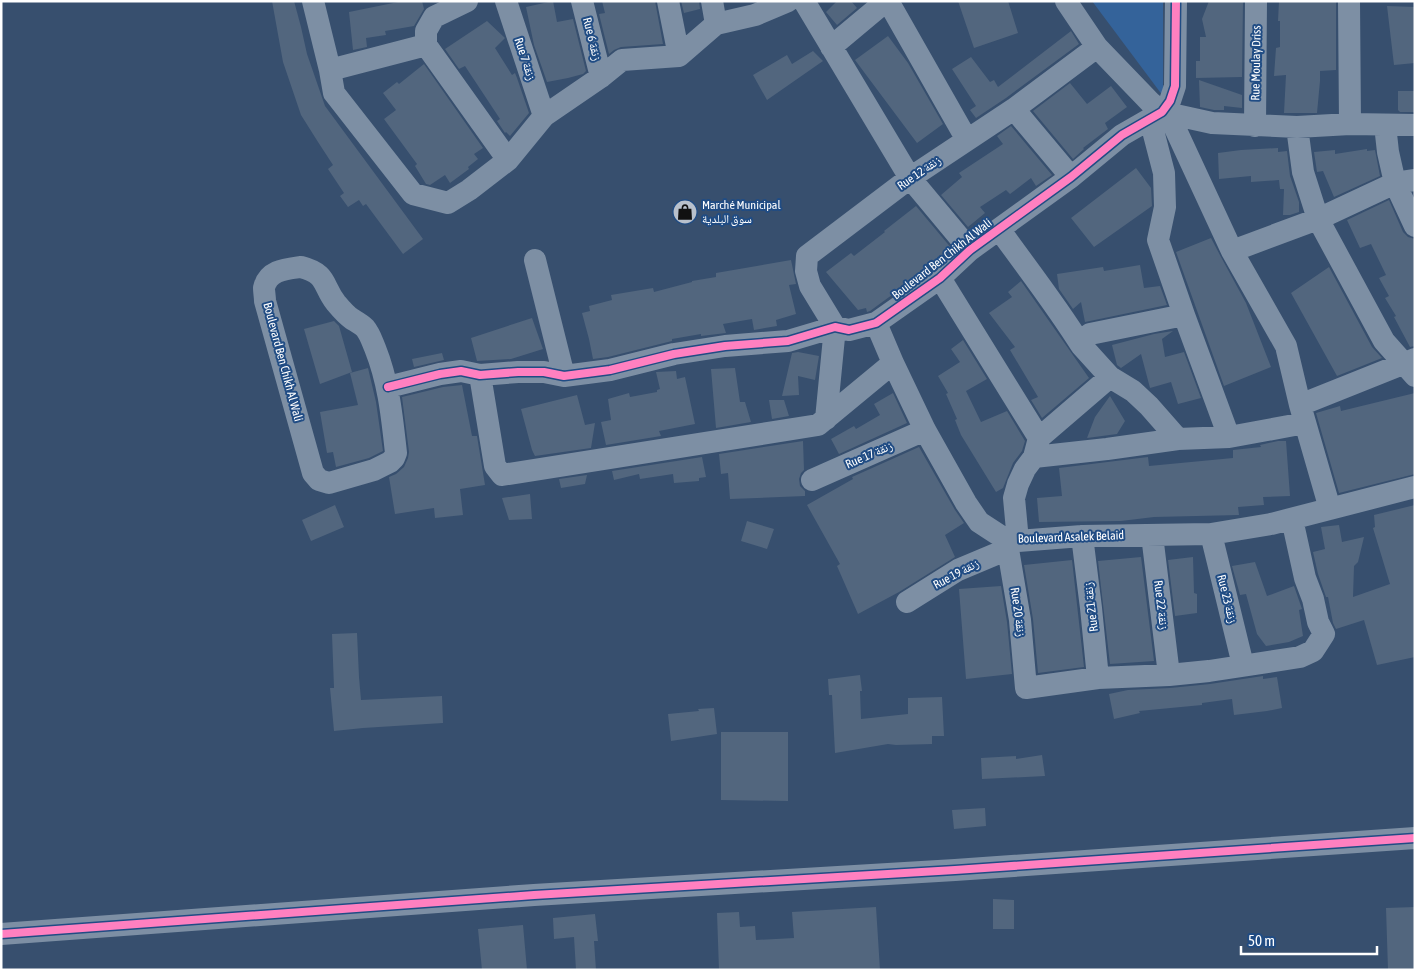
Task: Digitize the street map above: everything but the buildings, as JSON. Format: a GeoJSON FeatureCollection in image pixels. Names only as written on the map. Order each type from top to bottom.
{"type":"FeatureCollection","features":[{"type":"Feature","properties":{"kind":"street"},"geometry":{"type":"LineString","coordinates":[[314,1],[334,93],[413,194],[448,203],[469,190],[508,160],[544,116],[622,60],[679,56],[716,24],[755,15],[788,1]]}},
{"type":"Feature","properties":{"kind":"street"},"geometry":{"type":"LineString","coordinates":[[467,1],[434,17],[426,31],[426,45],[508,160]]}},
{"type":"Feature","properties":{"kind":"street","name":"Rue 7 زنقة"},"geometry":{"type":"LineString","coordinates":[[506,1],[544,116]]}},
{"type":"Feature","properties":{"kind":"street","name":"Rue 6 زنقة"},"geometry":{"type":"LineString","coordinates":[[582,1],[601,76]]}},
{"type":"Feature","properties":{"kind":"street"},"geometry":{"type":"LineString","coordinates":[[668,1],[679,56]]}},
{"type":"Feature","properties":{"kind":"street"},"geometry":{"type":"LineString","coordinates":[[712,1],[716,24]]}},
{"type":"Feature","properties":{"kind":"street"},"geometry":{"type":"LineString","coordinates":[[804,1],[910,178],[970,250]]}},
{"type":"Feature","properties":{"kind":"street"},"geometry":{"type":"LineString","coordinates":[[831,46],[887,1],[967,140]]}},
{"type":"Feature","properties":{"kind":"street"},"geometry":{"type":"LineString","coordinates":[[1066,1],[1098,48],[1160,115],[1286,346],[1330,509]]}},
{"type":"Feature","properties":{"kind":"street"},"geometry":{"type":"LineString","coordinates":[[1176,1],[1175,86],[1170,101],[1160,115],[1165,207],[1158,240],[1229,437]]}},
{"type":"Feature","properties":{"kind":"street","name":"Rue Moulay Driss"},"geometry":{"type":"LineString","coordinates":[[1255,126],[1256,1]]}},
{"type":"Feature","properties":{"kind":"street"},"geometry":{"type":"LineString","coordinates":[[1349,1],[1350,124]]}},
{"type":"Feature","properties":{"kind":"street"},"geometry":{"type":"LineString","coordinates":[[330,70],[426,45]]}},
{"type":"Feature","properties":{"kind":"street","name":"Rue 12 زنقة"},"geometry":{"type":"LineString","coordinates":[[835,327],[810,286],[806,271],[807,256],[910,178],[1014,109],[1098,48]]}},
{"type":"Feature","properties":{"kind":"street"},"geometry":{"type":"LineString","coordinates":[[1014,109],[1072,177]]}},
{"type":"Feature","properties":{"kind":"street"},"geometry":{"type":"LineString","coordinates":[[1160,115],[1212,123],[1255,126],[1415,125]]}},
{"type":"Feature","properties":{"kind":"street","name":"Boulevard Ben Chikh Al Wali"},"geometry":{"type":"LineString","coordinates":[[388,387],[461,370],[480,375],[544,372],[564,376],[610,370],[674,354],[725,346],[788,341],[835,327],[849,330],[876,323],[940,278],[970,250],[1072,177],[1122,135],[1160,115]]}},
{"type":"Feature","properties":{"kind":"street"},"geometry":{"type":"LineString","coordinates":[[1385,124],[1388,152],[1405,181],[1415,226]]}},
{"type":"Feature","properties":{"kind":"street"},"geometry":{"type":"LineString","coordinates":[[940,278],[1037,447],[1107,449],[1178,439],[1229,437],[1303,414],[1411,367],[1384,342],[1318,219],[1303,172],[1297,127]]}},
{"type":"Feature","properties":{"kind":"street"},"geometry":{"type":"LineString","coordinates":[[1232,250],[1318,219],[1405,181]]}},
{"type":"Feature","properties":{"kind":"street"},"geometry":{"type":"LineString","coordinates":[[999,229],[1082,345],[1110,377],[1133,391],[1149,406],[1178,439]]}},
{"type":"Feature","properties":{"kind":"street"},"geometry":{"type":"LineString","coordinates":[[535,260],[564,376]]}},
{"type":"Feature","properties":{"kind":"street","name":"Boulevard Ben Chikh Al Wali"},"geometry":{"type":"LineString","coordinates":[[301,267],[313,270],[322,278],[333,299],[344,312],[366,329],[382,365],[388,387],[396,453],[394,458],[374,470],[329,483],[319,480],[313,473],[265,301],[264,288],[270,277],[278,270],[301,267]]}},
{"type":"Feature","properties":{"kind":"street"},"geometry":{"type":"LineString","coordinates":[[1082,345],[1090,334],[1184,314]]}},
{"type":"Feature","properties":{"kind":"street","name":"Boulevard Asalek Belaid"},"geometry":{"type":"LineString","coordinates":[[876,323],[892,363],[925,430],[966,503],[979,522],[1009,542],[1082,536],[1211,534],[1281,521],[1415,487]]}},
{"type":"Feature","properties":{"kind":"street"},"geometry":{"type":"LineString","coordinates":[[826,419],[835,327]]}},
{"type":"Feature","properties":{"kind":"street"},"geometry":{"type":"LineString","coordinates":[[480,375],[495,466],[502,476],[818,425],[892,363]]}},
{"type":"Feature","properties":{"kind":"street","name":"Rue 20 زنقة"},"geometry":{"type":"LineString","coordinates":[[1098,678],[1026,688],[1020,620],[1009,542],[1014,498],[1018,484],[1037,447],[1110,377]]}},
{"type":"Feature","properties":{"kind":"street","name":"Rue 17 زنقة"},"geometry":{"type":"LineString","coordinates":[[812,480],[925,430]]}},
{"type":"Feature","properties":{"kind":"street"},"geometry":{"type":"LineString","coordinates":[[1098,678],[1170,675],[1208,671],[1300,657],[1313,651],[1324,634],[1318,622],[1313,599],[1281,521]]}},
{"type":"Feature","properties":{"kind":"street","name":"Rue 23 زنقة"},"geometry":{"type":"LineString","coordinates":[[1211,534],[1243,665]]}},
{"type":"Feature","properties":{"kind":"street","name":"Rue 22 زنقة"},"geometry":{"type":"LineString","coordinates":[[1152,535],[1170,675]]}},
{"type":"Feature","properties":{"kind":"street","name":"Rue 21 زنقة"},"geometry":{"type":"LineString","coordinates":[[1082,536],[1098,678]]}},
{"type":"Feature","properties":{"kind":"street","name":"Rue 19 زنقة"},"geometry":{"type":"LineString","coordinates":[[907,602],[958,570],[1009,542]]}},
{"type":"Feature","properties":{"kind":"street"},"geometry":{"type":"LineString","coordinates":[[1,934],[524,896],[954,870],[1415,838]]}},
{"type":"Feature","properties":{"kind":"shaded area"},"geometry":{"type":"Polygon","coordinates":[[[1092,1],[1163,1],[1163,96],[1092,1]]]}},
{"type":"Feature","properties":{"kind":"cycle path"},"geometry":{"type":"LineString","coordinates":[[388,387],[440,374],[461,371],[480,375],[544,372],[564,376],[610,370],[674,354],[725,346],[788,341],[835,327],[849,330],[876,323],[940,278],[970,250],[1071,177],[1122,135],[1162,112],[1170,101],[1175,86],[1176,1]]}},
{"type":"Feature","properties":{"kind":"cycle path"},"geometry":{"type":"LineString","coordinates":[[1,934],[534,895],[955,870],[1415,838]]}},
{"type":"Feature","properties":{"kind":"place","name":"Marché Municipal سوق البلدية"},"geometry":{"type":"Point","coordinates":[685,212]}}]}
